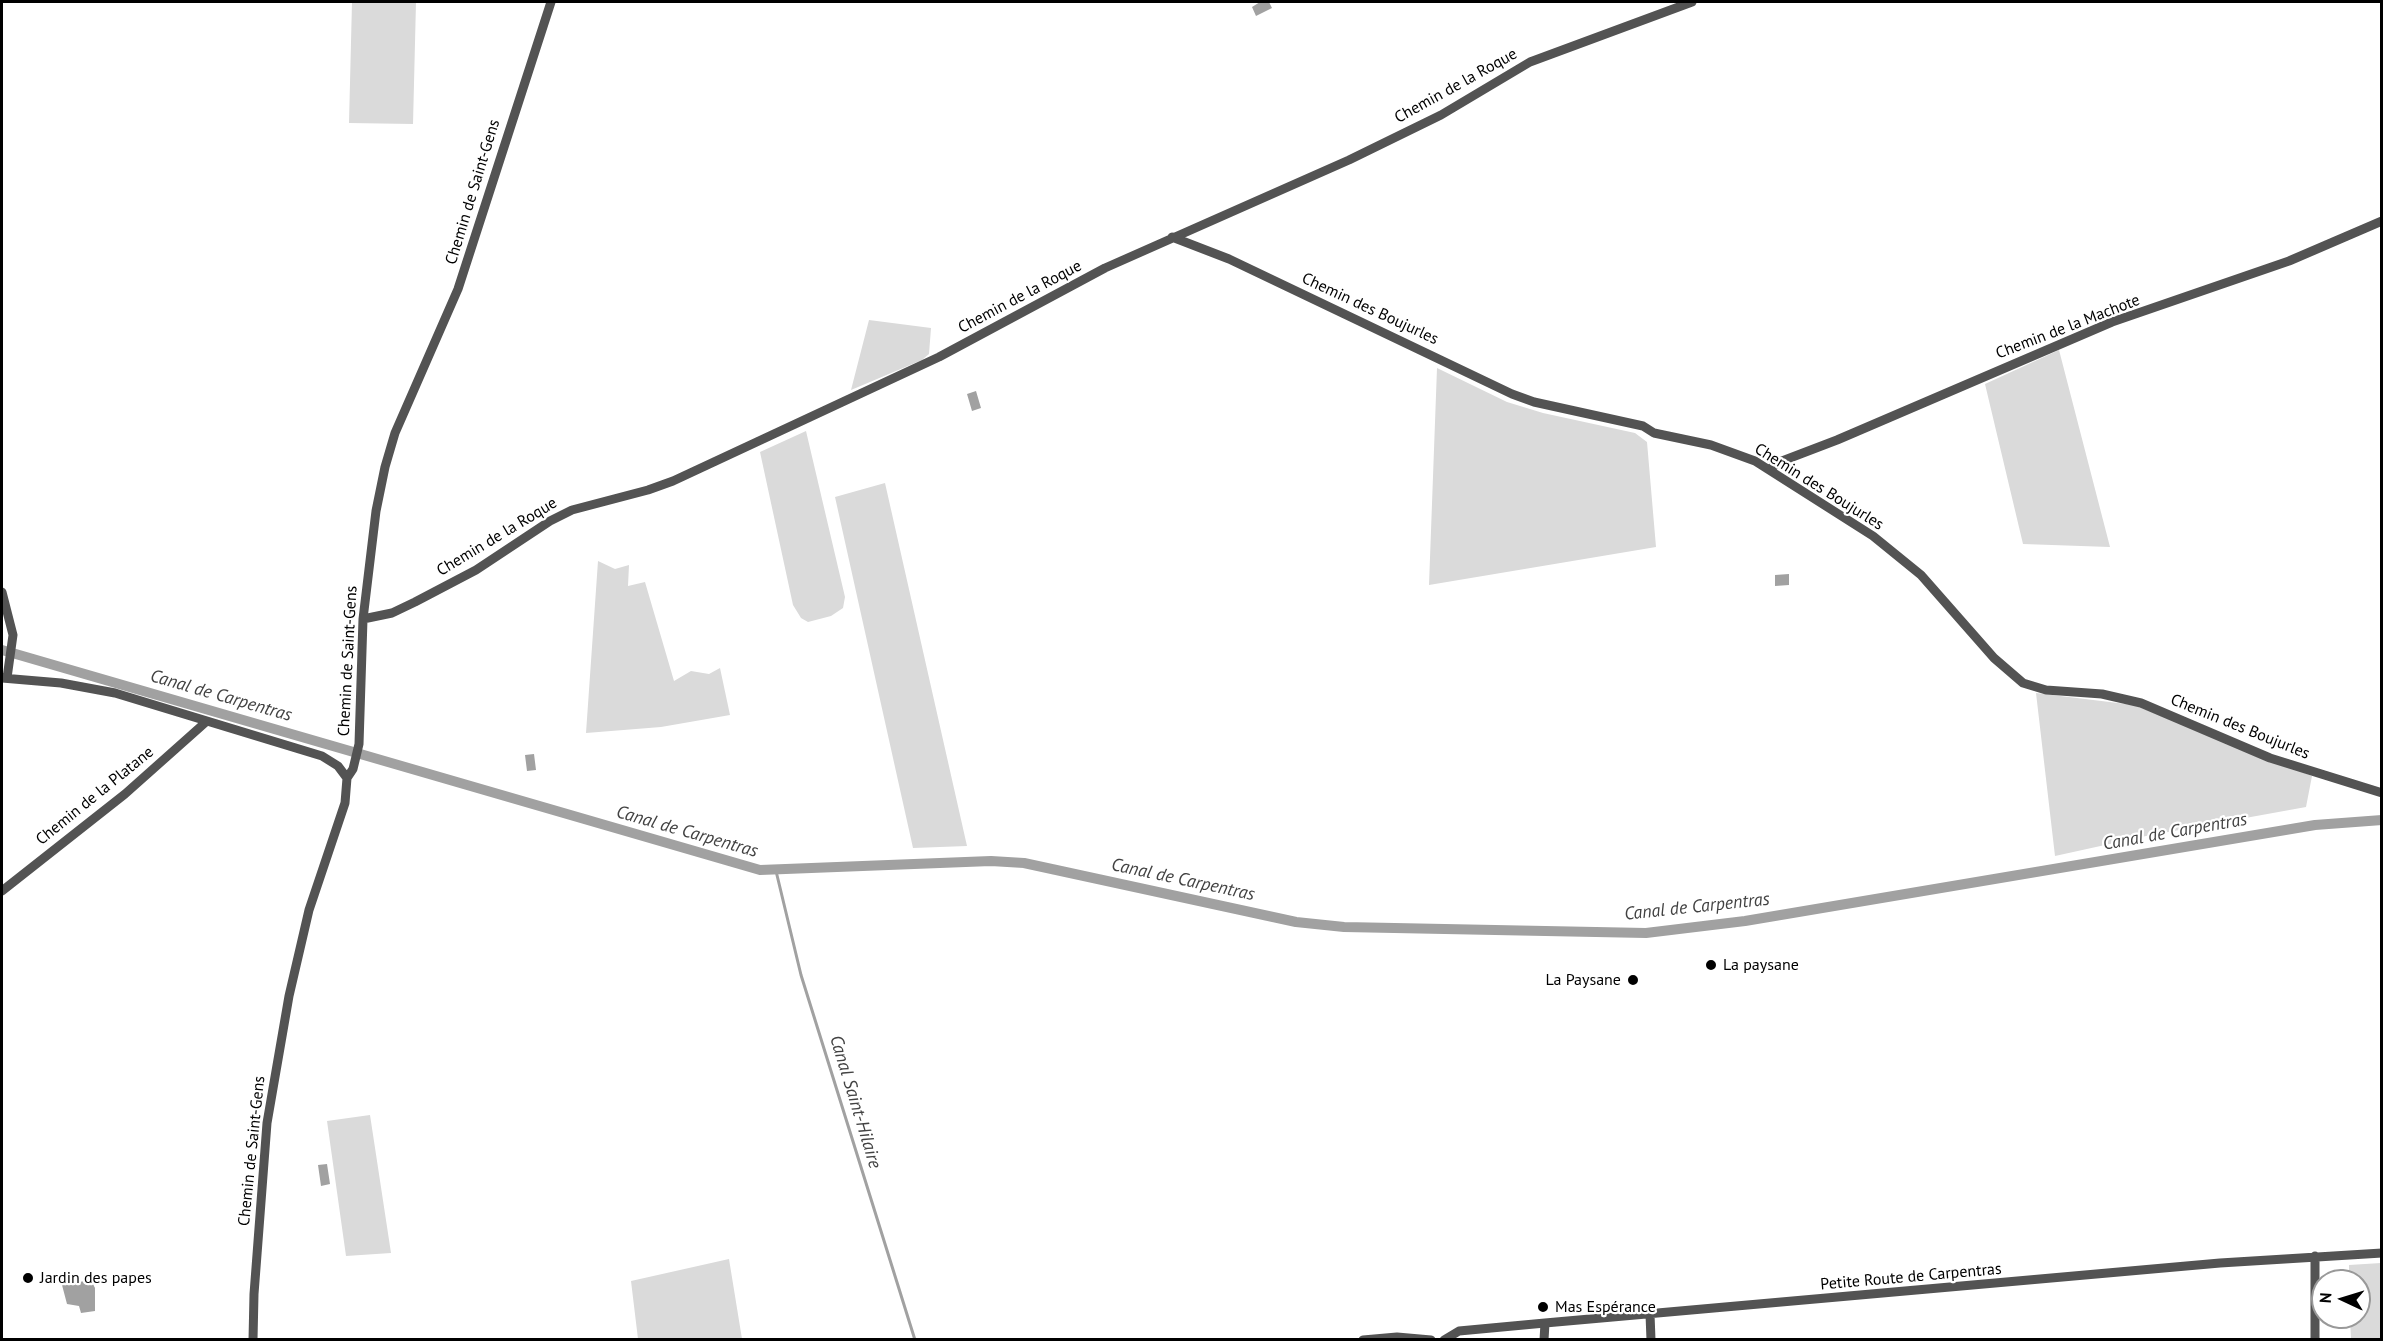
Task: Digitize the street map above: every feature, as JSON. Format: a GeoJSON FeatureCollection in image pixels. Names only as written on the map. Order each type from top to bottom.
{"type":"FeatureCollection","features":[{"type":"Feature","properties":{"kind":"street","name":"Chemin de Saint-Gens"},"geometry":{"type":"LineString","coordinates":[[253,1340],[254,1294],[267,1123],[274,1076],[309,910],[345,803],[347,778],[356,760],[358,749],[363,619],[376,510],[393,439],[458,289],[551,2]]}},
{"type":"Feature","properties":{"kind":"street","name":"Chemin de la Roque"},"geometry":{"type":"LineString","coordinates":[[363,619],[392,613],[415,602],[476,570],[550,521],[572,510],[673,481],[939,357],[1105,268],[1349,160],[1441,115],[1530,62],[1692,2]]}},
{"type":"Feature","properties":{"kind":"street","name":"Chemin de la Machote"},"geometry":{"type":"LineString","coordinates":[[1768,469],[1782,461],[1837,440],[2112,322],[2289,261],[2382,221]]}},
{"type":"Feature","properties":{"kind":"street","name":"Chemin des Boujurles"},"geometry":{"type":"LineString","coordinates":[[1172,237],[1229,259],[1512,394],[1534,402],[1643,426],[1654,433],[1712,445],[1768,469],[1873,536],[1921,575],[1994,658],[2024,683],[2046,690],[2102,694],[2141,703],[2270,758],[2382,793]]}},
{"type":"Feature","properties":{"kind":"street"},"geometry":{"type":"LineString","coordinates":[[2,592],[12,626],[12,648],[4,678],[89,687],[207,721],[322,756],[338,766],[347,778]]}},
{"type":"Feature","properties":{"kind":"street","name":"Chemin de la Platane"},"geometry":{"type":"LineString","coordinates":[[2,891],[125,794],[207,721]]}},
{"type":"Feature","properties":{"kind":"street","name":"Petite Route de Carpentras"},"geometry":{"type":"LineString","coordinates":[[1363,1340],[1444,1339],[1458,1332],[1545,1323],[2314,1256],[2382,1253]]}},
{"type":"Feature","properties":{"kind":"street"},"geometry":{"type":"LineString","coordinates":[[2314,1256],[2315,1340]]}},
{"type":"Feature","properties":{"kind":"street"},"geometry":{"type":"LineString","coordinates":[[1650,1314],[1651,1340]]}},
{"type":"Feature","properties":{"kind":"street"},"geometry":{"type":"LineString","coordinates":[[1544,1340],[1545,1323]]}},
{"type":"Feature","properties":{"kind":"shaded area"},"geometry":{"type":"Polygon","coordinates":[[[352,2],[416,2],[413,124],[349,123],[352,2]]]}},
{"type":"Feature","properties":{"kind":"shaded area"},"geometry":{"type":"Polygon","coordinates":[[[1260,2],[1269,2],[1272,8],[1256,16],[1252,7],[1260,2]]]}},
{"type":"Feature","properties":{"kind":"shaded area"},"geometry":{"type":"Polygon","coordinates":[[[869,320],[931,328],[929,354],[922,360],[851,390],[869,320]]]}},
{"type":"Feature","properties":{"kind":"shaded area"},"geometry":{"type":"Polygon","coordinates":[[[2059,350],[2110,547],[2023,544],[1985,384],[2059,350]]]}},
{"type":"Feature","properties":{"kind":"shaded area"},"geometry":{"type":"Polygon","coordinates":[[[1437,368],[1507,402],[1543,413],[1635,433],[1647,442],[1656,547],[1429,585],[1437,368]]]}},
{"type":"Feature","properties":{"kind":"shaded area"},"geometry":{"type":"Polygon","coordinates":[[[976,391],[981,408],[972,411],[967,394],[976,391]]]}},
{"type":"Feature","properties":{"kind":"shaded area"},"geometry":{"type":"Polygon","coordinates":[[[806,431],[845,597],[843,608],[831,616],[808,622],[801,618],[793,605],[760,452],[806,431]]]}},
{"type":"Feature","properties":{"kind":"shaded area"},"geometry":{"type":"Polygon","coordinates":[[[885,483],[967,846],[913,848],[835,497],[885,483]]]}},
{"type":"Feature","properties":{"kind":"shaded area"},"geometry":{"type":"Polygon","coordinates":[[[598,561],[615,569],[629,565],[628,586],[645,582],[674,681],[691,671],[709,674],[720,668],[730,715],[661,727],[586,733],[598,561]]]}},
{"type":"Feature","properties":{"kind":"shaded area"},"geometry":{"type":"Polygon","coordinates":[[[1789,574],[1789,585],[1775,586],[1775,575],[1789,574]]]}},
{"type":"Feature","properties":{"kind":"shaded area"},"geometry":{"type":"Polygon","coordinates":[[[2036,693],[2134,705],[2312,776],[2306,807],[2146,836],[2055,856],[2036,693]]]}},
{"type":"Feature","properties":{"kind":"shaded area"},"geometry":{"type":"Polygon","coordinates":[[[534,754],[536,770],[527,771],[525,755],[534,754]]]}},
{"type":"Feature","properties":{"kind":"shaded area"},"geometry":{"type":"Polygon","coordinates":[[[370,1115],[391,1253],[346,1256],[327,1121],[370,1115]]]}},
{"type":"Feature","properties":{"kind":"shaded area"},"geometry":{"type":"Polygon","coordinates":[[[327,1164],[330,1184],[321,1186],[318,1165],[327,1164]]]}},
{"type":"Feature","properties":{"kind":"shaded area"},"geometry":{"type":"Polygon","coordinates":[[[729,1259],[742,1339],[638,1339],[631,1281],[729,1259]]]}},
{"type":"Feature","properties":{"kind":"shaded area"},"geometry":{"type":"Polygon","coordinates":[[[2381,1263],[2381,1339],[2351,1339],[2351,1329],[2371,1329],[2371,1269],[2349,1269],[2349,1265],[2381,1263]]]}},
{"type":"Feature","properties":{"kind":"shaded area"},"geometry":{"type":"Polygon","coordinates":[[[92,1282],[95,1288],[95,1311],[81,1313],[79,1306],[67,1304],[62,1285],[92,1282]]]}},
{"type":"Feature","properties":{"kind":"waterway","name":"Canal de Carpentras"},"geometry":{"type":"LineString","coordinates":[[2,650],[760,870],[991,861],[1024,863],[1296,922],[1344,927],[1646,933],[1745,921],[2315,825],[2382,820]]}},
{"type":"Feature","properties":{"kind":"waterway","name":"Canal Saint-Hilaire"},"geometry":{"type":"LineString","coordinates":[[776,871],[801,975],[915,1340]]}},
{"type":"Feature","properties":{"kind":"place","name":"La paysane"},"geometry":{"type":"Point","coordinates":[1711,965]}},
{"type":"Feature","properties":{"kind":"place","name":"La Paysane"},"geometry":{"type":"Point","coordinates":[1633,980]}},
{"type":"Feature","properties":{"kind":"place","name":"Jardin des papes"},"geometry":{"type":"Point","coordinates":[28,1278]}},
{"type":"Feature","properties":{"kind":"place","name":"Mas Espérance"},"geometry":{"type":"Point","coordinates":[1543,1307]}}]}
